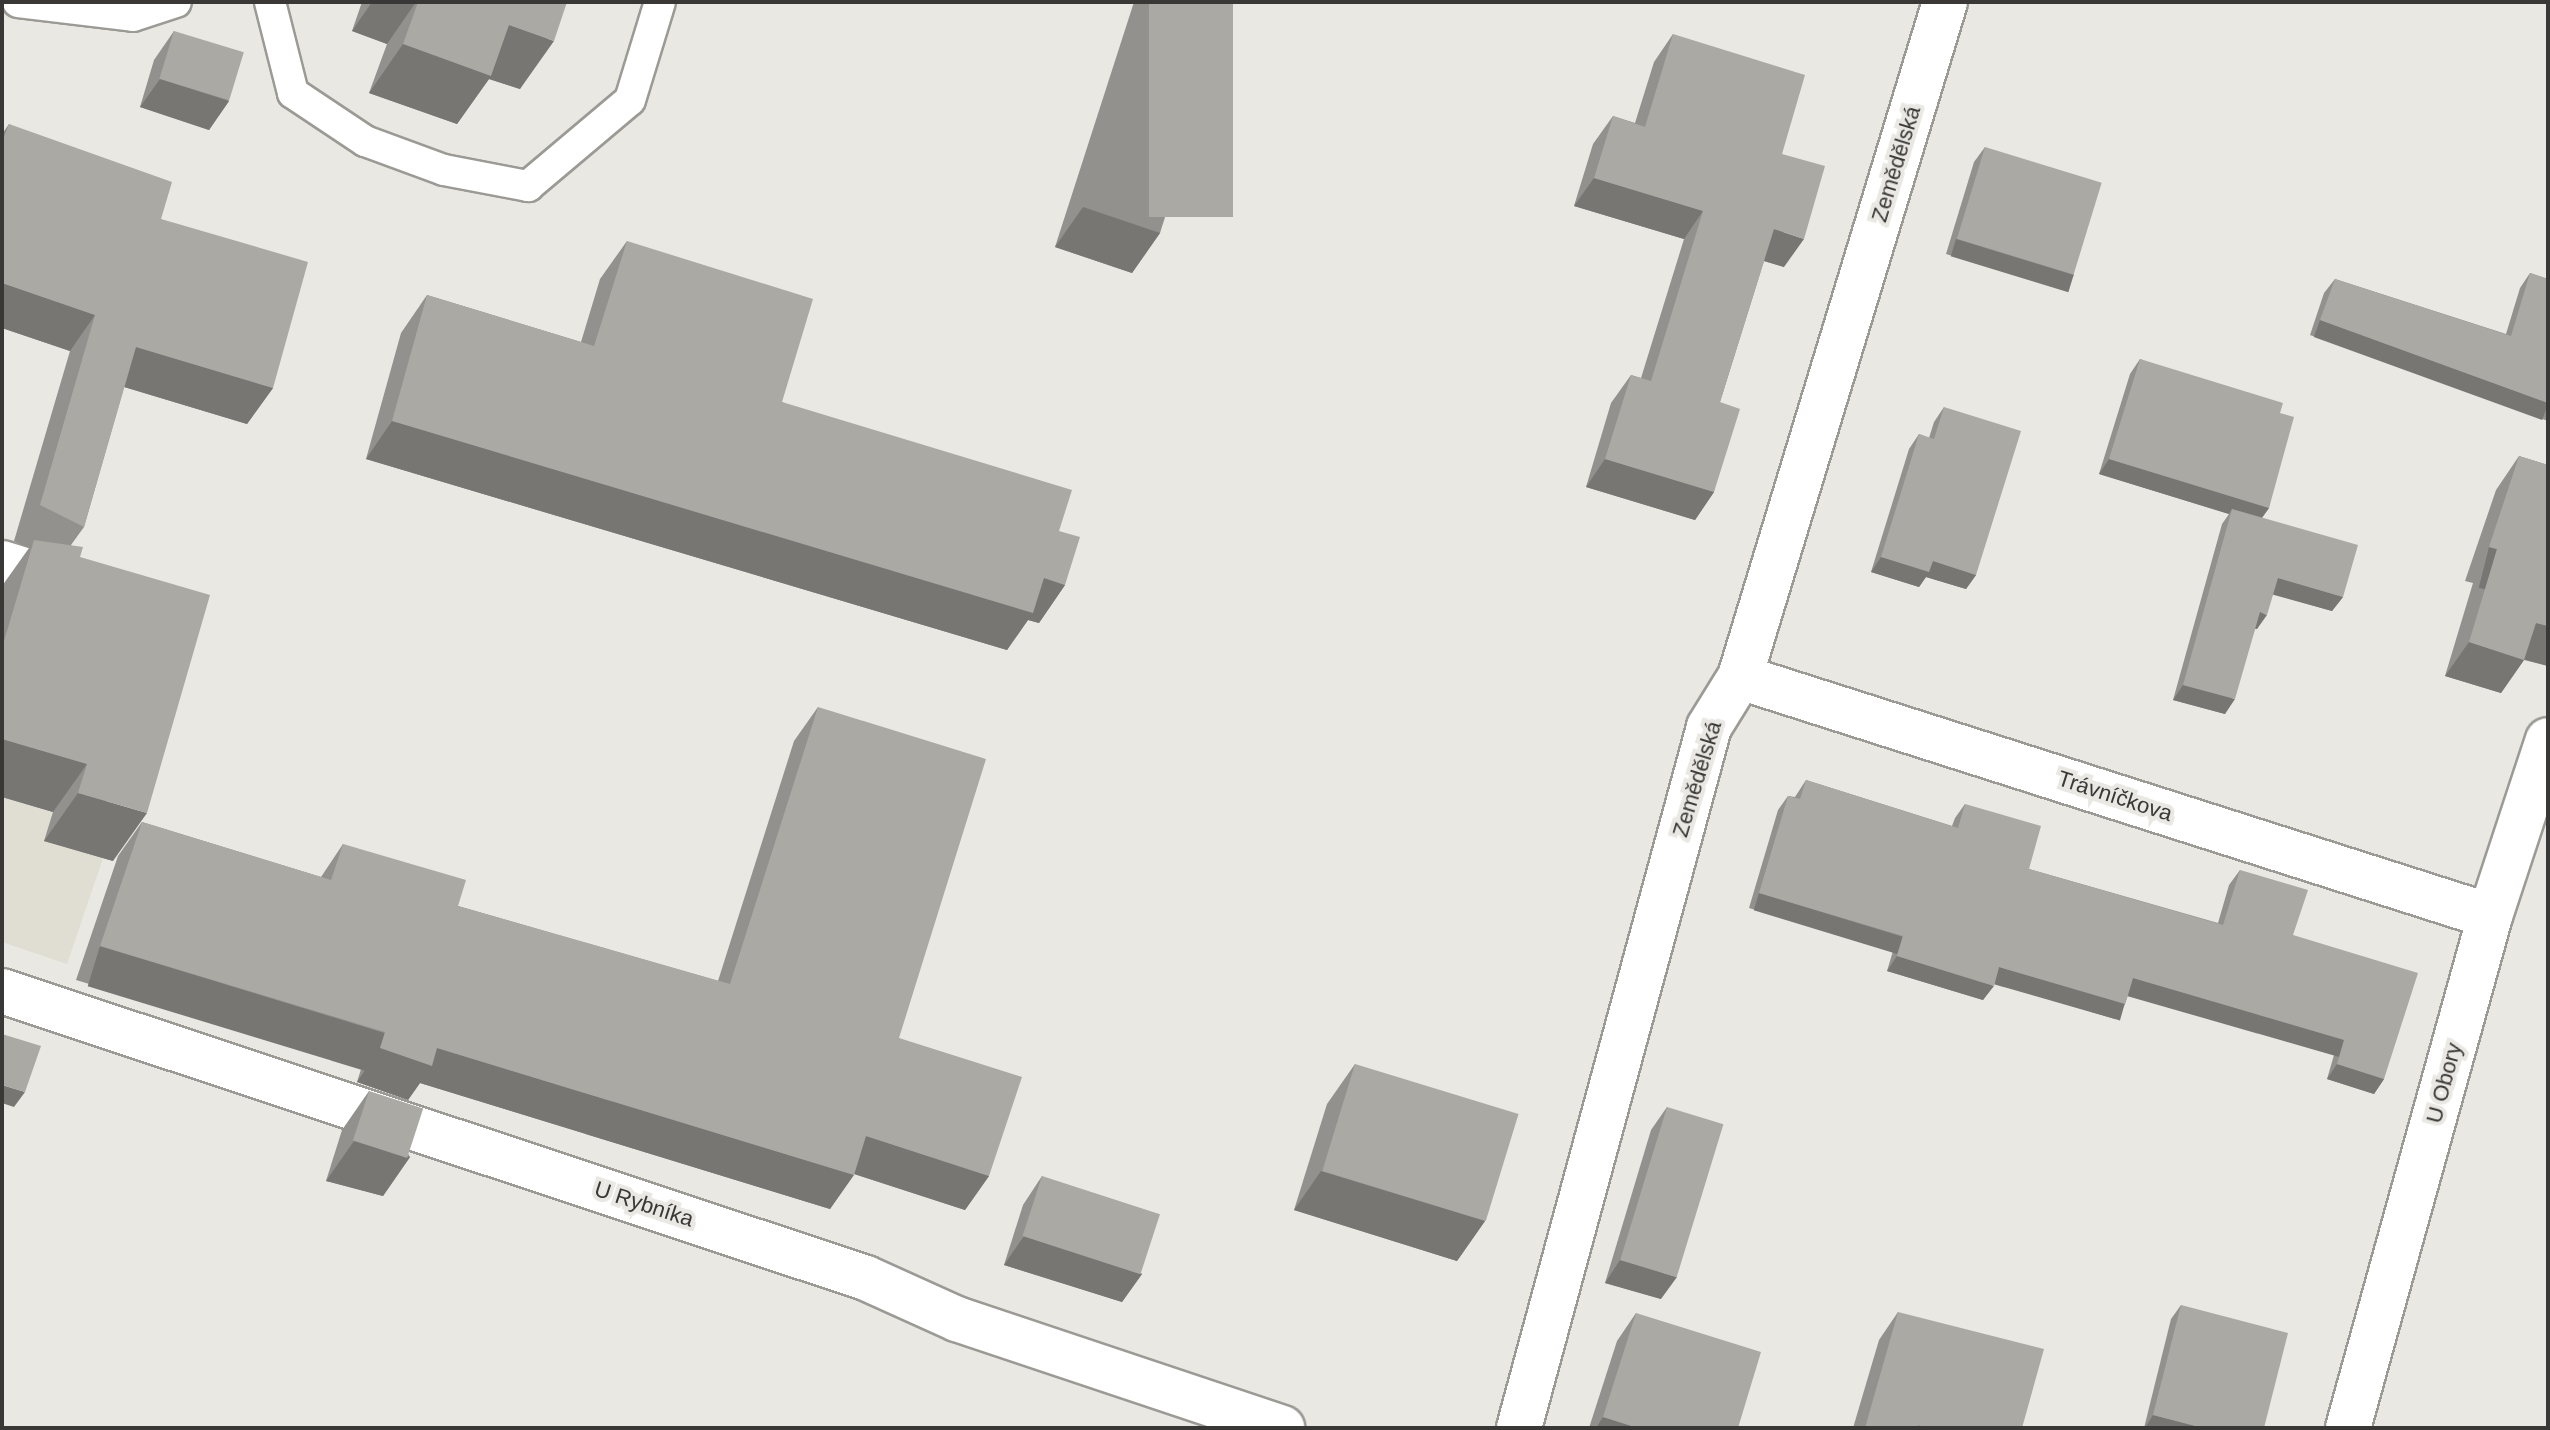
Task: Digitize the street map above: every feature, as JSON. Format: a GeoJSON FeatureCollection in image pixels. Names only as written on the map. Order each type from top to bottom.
{"type":"FeatureCollection","features":[{"type":"Feature","properties":{"kind":"street","name":"Zemědělská"},"geometry":{"type":"LineString","coordinates":[[1519,1428],[1709,727],[1740,677],[1945,2]]}},
{"type":"Feature","properties":{"kind":"street","name":"Trávníčkova"},"geometry":{"type":"LineString","coordinates":[[1740,677],[2490,916]]}},
{"type":"Feature","properties":{"kind":"street","name":"U Obory"},"geometry":{"type":"LineString","coordinates":[[2348,1428],[2490,916],[2548,740]]}},
{"type":"Feature","properties":{"kind":"street","name":"U Rybníka"},"geometry":{"type":"LineString","coordinates":[[2,991],[851,1273],[957,1319],[1282,1428]]}},
{"type":"Feature","properties":{"kind":"lane"},"geometry":{"type":"LineString","coordinates":[[18,2],[133,16],[176,2]]}},
{"type":"Feature","properties":{"kind":"lane"},"geometry":{"type":"LineString","coordinates":[[270,2],[293,93],[365,141],[444,170],[528,186],[630,100],[660,2]]}},
{"type":"Feature","properties":{"kind":"shaded area"},"geometry":{"type":"Polygon","coordinates":[[[2,588],[176,644],[67,964],[2,942],[2,588]]]}},
{"type":"Feature","properties":{"kind":"building"},"geometry":{"type":"Polygon","coordinates":[[[418,2],[567,2],[554,41],[509,25],[491,76],[403,44],[418,2]]]}},
{"type":"Feature","properties":{"kind":"building"},"geometry":{"type":"Polygon","coordinates":[[[1149,2],[1233,2],[1233,217],[1149,217],[1149,2]]]}},
{"type":"Feature","properties":{"kind":"building"},"geometry":{"type":"Polygon","coordinates":[[[174,31],[244,52],[229,100],[159,79],[174,31]]]}},
{"type":"Feature","properties":{"kind":"building"},"geometry":{"type":"Polygon","coordinates":[[[1673,34],[1805,75],[1782,154],[1825,166],[1804,239],[1774,229],[1720,402],[1740,409],[1714,492],[1605,459],[1631,375],[1651,381],[1703,211],[1594,178],[1613,116],[1645,127],[1673,34]]]}},
{"type":"Feature","properties":{"kind":"building"},"geometry":{"type":"Polygon","coordinates":[[[9,124],[172,182],[161,219],[308,262],[273,388],[136,347],[84,527],[40,505],[95,315],[2,283],[2,142],[9,124]]]}},
{"type":"Feature","properties":{"kind":"building"},"geometry":{"type":"Polygon","coordinates":[[[1985,147],[2102,183],[2074,274],[1957,239],[1985,147]]]}},
{"type":"Feature","properties":{"kind":"building"},"geometry":{"type":"Polygon","coordinates":[[[627,241],[813,299],[782,402],[1072,490],[1059,531],[1080,537],[1065,585],[1044,578],[1033,613],[392,421],[427,295],[594,346],[627,241]]]}},
{"type":"Feature","properties":{"kind":"building"},"geometry":{"type":"Polygon","coordinates":[[[2530,273],[2548,279],[2548,403],[2320,320],[2335,279],[2511,336],[2530,273]]]}},
{"type":"Feature","properties":{"kind":"building"},"geometry":{"type":"Polygon","coordinates":[[[2140,359],[2283,403],[2280,413],[2294,417],[2269,508],[2109,459],[2140,359]]]}},
{"type":"Feature","properties":{"kind":"building"},"geometry":{"type":"Polygon","coordinates":[[[1944,407],[2021,431],[1976,575],[1933,561],[1929,572],[1881,557],[1919,434],[1934,439],[1944,407]]]}},
{"type":"Feature","properties":{"kind":"building"},"geometry":{"type":"Polygon","coordinates":[[[2519,456],[2548,465],[2548,626],[2536,623],[2524,660],[2469,642],[2497,549],[2489,547],[2519,456]]]}},
{"type":"Feature","properties":{"kind":"building"},"geometry":{"type":"Polygon","coordinates":[[[2232,509],[2358,545],[2343,597],[2278,578],[2267,615],[2260,612],[2235,699],[2183,685],[2232,509]]]}},
{"type":"Feature","properties":{"kind":"building"},"geometry":{"type":"Polygon","coordinates":[[[34,540],[83,547],[80,557],[210,595],[147,813],[78,793],[87,764],[2,739],[2,648],[34,540]]]}},
{"type":"Feature","properties":{"kind":"building"},"geometry":{"type":"Polygon","coordinates":[[[818,707],[986,759],[899,1038],[1022,1077],[989,1176],[866,1136],[854,1175],[437,1048],[432,1066],[380,1048],[385,1032],[100,946],[142,822],[331,880],[343,844],[466,880],[458,906],[730,984],[818,707]]]}},
{"type":"Feature","properties":{"kind":"building"},"geometry":{"type":"Polygon","coordinates":[[[1806,780],[1958,828],[1965,804],[2041,826],[2029,869],[2223,925],[2240,870],[2308,890],[2293,935],[2418,973],[2384,1079],[2337,1064],[2344,1040],[2133,978],[2125,1004],[1999,967],[1994,986],[1897,956],[1903,936],[1759,893],[1788,796],[1800,799],[1806,780]]]}},
{"type":"Feature","properties":{"kind":"building"},"geometry":{"type":"Polygon","coordinates":[[[2,1034],[41,1046],[25,1092],[2,1085],[2,1034]]]}},
{"type":"Feature","properties":{"kind":"building"},"geometry":{"type":"Polygon","coordinates":[[[1355,1064],[1519,1114],[1486,1221],[1322,1171],[1355,1064]]]}},
{"type":"Feature","properties":{"kind":"building"},"geometry":{"type":"Polygon","coordinates":[[[369,1091],[423,1109],[407,1158],[353,1140],[369,1091]]]}},
{"type":"Feature","properties":{"kind":"building"},"geometry":{"type":"Polygon","coordinates":[[[1667,1107],[1723,1124],[1677,1277],[1620,1260],[1667,1107]]]}},
{"type":"Feature","properties":{"kind":"building"},"geometry":{"type":"Polygon","coordinates":[[[1042,1176],[1160,1214],[1140,1274],[1023,1236],[1042,1176]]]}},
{"type":"Feature","properties":{"kind":"building"},"geometry":{"type":"Polygon","coordinates":[[[2181,1305],[2288,1333],[2264,1428],[2203,1428],[2153,1415],[2181,1305]]]}},
{"type":"Feature","properties":{"kind":"building"},"geometry":{"type":"Polygon","coordinates":[[[1898,1312],[2044,1349],[2022,1428],[1927,1428],[1918,1425],[1917,1428],[1865,1428],[1898,1312]]]}},
{"type":"Feature","properties":{"kind":"building"},"geometry":{"type":"Polygon","coordinates":[[[1636,1313],[1761,1352],[1738,1428],[1638,1428],[1603,1417],[1636,1313]]]}}]}
